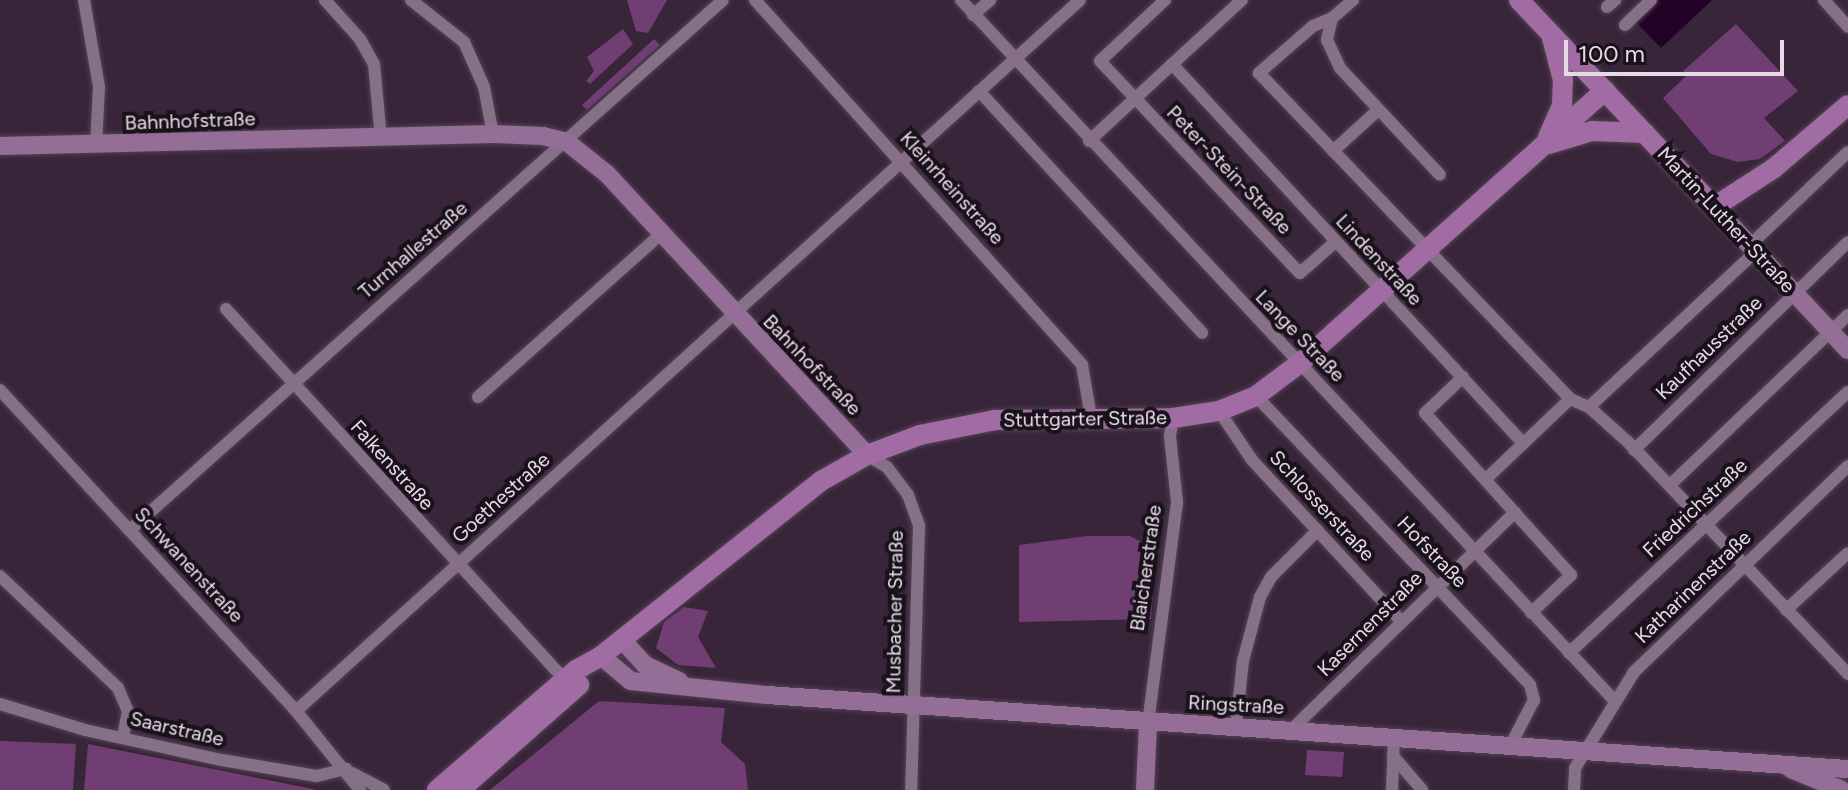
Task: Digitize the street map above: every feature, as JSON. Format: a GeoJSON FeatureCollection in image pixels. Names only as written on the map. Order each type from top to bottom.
{"type":"FeatureCollection","features":[{"type":"Feature","properties":{"kind":"main road","name":"Martin-Luther-Straße"},"geometry":{"type":"LineString","coordinates":[[1519,0],[1714,207]]}},
{"type":"Feature","properties":{"kind":"main road","name":"Stuttgarter Straße"},"geometry":{"type":"LineString","coordinates":[[1545,145],[1562,105],[1563,80],[1551,33]]}},
{"type":"Feature","properties":{"kind":"main road","name":"Stuttgarter Straße"},"geometry":{"type":"LineString","coordinates":[[437,790],[564,679],[601,656],[821,481],[867,455],[920,435],[995,420],[1173,418],[1219,411],[1256,396],[1300,363],[1605,90]]}},
{"type":"Feature","properties":{"kind":"main road"},"geometry":{"type":"LineString","coordinates":[[1714,207],[1774,168],[1848,105]]}},
{"type":"Feature","properties":{"kind":"main road","name":"Stuttgarter Straße"},"geometry":{"type":"LineString","coordinates":[[1545,145],[1592,131],[1645,133]]}},
{"type":"Feature","properties":{"kind":"main road","name":"Stuttgarter Straße"},"geometry":{"type":"LineString","coordinates":[[460,790],[584,680],[601,656]]}},
{"type":"Feature","properties":{"kind":"street"},"geometry":{"type":"LineString","coordinates":[[84,0],[99,87],[96,146]]}},
{"type":"Feature","properties":{"kind":"street"},"geometry":{"type":"LineString","coordinates":[[325,0],[360,39],[374,64],[381,138]]}},
{"type":"Feature","properties":{"kind":"street"},"geometry":{"type":"LineString","coordinates":[[411,0],[464,42],[484,87],[493,134]]}},
{"type":"Feature","properties":{"kind":"street","name":"Turnhallestraße"},"geometry":{"type":"LineString","coordinates":[[130,530],[723,0]]}},
{"type":"Feature","properties":{"kind":"street","name":"Kleinrheinstraße"},"geometry":{"type":"LineString","coordinates":[[755,0],[1082,365],[1091,417]]}},
{"type":"Feature","properties":{"kind":"street","name":"Lange Straße"},"geometry":{"type":"LineString","coordinates":[[961,0],[1089,141],[1613,699]]}},
{"type":"Feature","properties":{"kind":"street"},"geometry":{"type":"LineString","coordinates":[[973,15],[990,0]]}},
{"type":"Feature","properties":{"kind":"street","name":"Goethestraße"},"geometry":{"type":"LineString","coordinates":[[296,711],[1080,0]]}},
{"type":"Feature","properties":{"kind":"street","name":"Peter-Stein-Straße"},"geometry":{"type":"LineString","coordinates":[[1165,0],[1100,61],[1300,273],[1334,243]]}},
{"type":"Feature","properties":{"kind":"street"},"geometry":{"type":"LineString","coordinates":[[1089,141],[1242,0]]}},
{"type":"Feature","properties":{"kind":"street"},"geometry":{"type":"LineString","coordinates":[[1353,0],[1332,18],[1313,26],[1259,73],[1570,399],[1589,407],[1670,485],[1848,674]]}},
{"type":"Feature","properties":{"kind":"street"},"geometry":{"type":"LineString","coordinates":[[1824,0],[1848,27]]}},
{"type":"Feature","properties":{"kind":"street"},"geometry":{"type":"LineString","coordinates":[[1625,25],[1649,1]]}},
{"type":"Feature","properties":{"kind":"street"},"geometry":{"type":"LineString","coordinates":[[1332,18],[1327,40],[1333,57],[1440,175]]}},
{"type":"Feature","properties":{"kind":"street","name":"Lindenstraße"},"geometry":{"type":"LineString","coordinates":[[1172,64],[1334,243],[1523,443]]}},
{"type":"Feature","properties":{"kind":"street"},"geometry":{"type":"LineString","coordinates":[[979,91],[1202,333]]}},
{"type":"Feature","properties":{"kind":"street"},"geometry":{"type":"LineString","coordinates":[[1333,151],[1378,110]]}},
{"type":"Feature","properties":{"kind":"street","name":"Bahnhofstraße"},"geometry":{"type":"LineString","coordinates":[[0,146],[493,134],[543,136],[567,142],[588,155],[733,315],[867,455]]}},
{"type":"Feature","properties":{"kind":"street"},"geometry":{"type":"LineString","coordinates":[[1589,407],[1848,152]]}},
{"type":"Feature","properties":{"kind":"street","name":"Martin-Luther-Straße"},"geometry":{"type":"LineString","coordinates":[[1714,207],[1848,350]]}},
{"type":"Feature","properties":{"kind":"street"},"geometry":{"type":"LineString","coordinates":[[478,397],[661,234]]}},
{"type":"Feature","properties":{"kind":"street","name":"Kaufhausstraße"},"geometry":{"type":"LineString","coordinates":[[1634,450],[1848,242]]}},
{"type":"Feature","properties":{"kind":"street","name":"Falkenstraße"},"geometry":{"type":"LineString","coordinates":[[226,309],[456,565],[564,679]]}},
{"type":"Feature","properties":{"kind":"street"},"geometry":{"type":"LineString","coordinates":[[1670,485],[1848,315]]}},
{"type":"Feature","properties":{"kind":"street"},"geometry":{"type":"LineString","coordinates":[[1463,377],[1425,413],[1571,575],[1531,613]]}},
{"type":"Feature","properties":{"kind":"street","name":"Schwanenstraße"},"geometry":{"type":"LineString","coordinates":[[0,390],[296,711],[360,790]]}},
{"type":"Feature","properties":{"kind":"street","name":"Friedrichstraße"},"geometry":{"type":"LineString","coordinates":[[1569,653],[1848,392]]}},
{"type":"Feature","properties":{"kind":"street","name":"Hofstraße"},"geometry":{"type":"LineString","coordinates":[[1256,396],[1437,586],[1534,694],[1509,748]]}},
{"type":"Feature","properties":{"kind":"street"},"geometry":{"type":"LineString","coordinates":[[1486,479],[1570,399]]}},
{"type":"Feature","properties":{"kind":"street","name":"Schlosserstraße"},"geometry":{"type":"LineString","coordinates":[[1219,411],[1252,460],[1402,622]]}},
{"type":"Feature","properties":{"kind":"street","name":"Blaicherstraße"},"geometry":{"type":"LineString","coordinates":[[1148,723],[1168,537],[1177,502],[1170,436],[1173,418]]}},
{"type":"Feature","properties":{"kind":"street","name":"Musbacher Straße"},"geometry":{"type":"LineString","coordinates":[[867,455],[887,467],[908,495],[919,526],[911,790]]}},
{"type":"Feature","properties":{"kind":"street","name":"Katharinenstraße"},"geometry":{"type":"LineString","coordinates":[[1574,790],[1575,768],[1613,699],[1744,564],[1848,466]]}},
{"type":"Feature","properties":{"kind":"street","name":"Kasernenstraße"},"geometry":{"type":"LineString","coordinates":[[1292,729],[1515,512]]}},
{"type":"Feature","properties":{"kind":"street"},"geometry":{"type":"LineString","coordinates":[[1236,726],[1243,661],[1260,597],[1271,577],[1318,530]]}},
{"type":"Feature","properties":{"kind":"street"},"geometry":{"type":"LineString","coordinates":[[1786,610],[1848,553]]}},
{"type":"Feature","properties":{"kind":"street"},"geometry":{"type":"LineString","coordinates":[[0,576],[118,688],[128,711],[123,737]]}},
{"type":"Feature","properties":{"kind":"street","name":"Ringstraße"},"geometry":{"type":"LineString","coordinates":[[621,639],[645,665],[689,685]]}},
{"type":"Feature","properties":{"kind":"street","name":"Ringstraße"},"geometry":{"type":"LineString","coordinates":[[601,656],[631,681],[1148,723],[1292,729],[1394,748],[1585,751],[1848,769]]}},
{"type":"Feature","properties":{"kind":"street","name":"Saarstraße"},"geometry":{"type":"LineString","coordinates":[[0,704],[123,737],[317,776],[346,769]]}},
{"type":"Feature","properties":{"kind":"street"},"geometry":{"type":"LineString","coordinates":[[1145,790],[1148,723]]}},
{"type":"Feature","properties":{"kind":"street"},"geometry":{"type":"LineString","coordinates":[[1392,790],[1394,748]]}},
{"type":"Feature","properties":{"kind":"street"},"geometry":{"type":"LineString","coordinates":[[1394,748],[1422,790]]}},
{"type":"Feature","properties":{"kind":"street","name":"Ringstraße"},"geometry":{"type":"LineString","coordinates":[[1781,764],[1835,788]]}},
{"type":"Feature","properties":{"kind":"street"},"geometry":{"type":"LineString","coordinates":[[1822,767],[1835,788]]}},
{"type":"Feature","properties":{"kind":"street","name":"Schwanenstraße"},"geometry":{"type":"LineString","coordinates":[[346,769],[384,790]]}},
{"type":"Feature","properties":{"kind":"shaded area"},"geometry":{"type":"Polygon","coordinates":[[[627,0],[667,0],[648,33],[636,31],[627,0]]]}},
{"type":"Feature","properties":{"kind":"shaded area"},"geometry":{"type":"Polygon","coordinates":[[[1657,0],[1712,0],[1661,48],[1635,21],[1657,0]]]}},
{"type":"Feature","properties":{"kind":"shaded area"},"geometry":{"type":"Polygon","coordinates":[[[1736,24],[1798,91],[1764,118],[1785,141],[1760,159],[1738,162],[1711,154],[1663,98],[1686,76],[1683,71],[1736,24]]]}},
{"type":"Feature","properties":{"kind":"shaded area"},"geometry":{"type":"Polygon","coordinates":[[[623,29],[633,44],[590,84],[586,81],[594,71],[587,57],[623,29]]]}},
{"type":"Feature","properties":{"kind":"shaded area"},"geometry":{"type":"Polygon","coordinates":[[[654,39],[660,45],[587,110],[582,105],[654,39]]]}},
{"type":"Feature","properties":{"kind":"shaded area"},"geometry":{"type":"Polygon","coordinates":[[[1087,536],[1130,536],[1156,550],[1151,619],[1019,622],[1019,545],[1087,536]]]}},
{"type":"Feature","properties":{"kind":"shaded area"},"geometry":{"type":"Polygon","coordinates":[[[684,607],[708,611],[698,637],[716,668],[678,665],[656,648],[664,622],[684,607]]]}},
{"type":"Feature","properties":{"kind":"shaded area"},"geometry":{"type":"Polygon","coordinates":[[[599,701],[725,708],[721,742],[745,764],[748,790],[490,790],[599,701]]]}},
{"type":"Feature","properties":{"kind":"shaded area"},"geometry":{"type":"Polygon","coordinates":[[[0,741],[76,744],[73,790],[0,790],[0,741]]]}},
{"type":"Feature","properties":{"kind":"shaded area"},"geometry":{"type":"Polygon","coordinates":[[[88,744],[313,789],[314,790],[84,790],[88,744]]]}},
{"type":"Feature","properties":{"kind":"shaded area"},"geometry":{"type":"Polygon","coordinates":[[[1307,750],[1344,752],[1342,777],[1305,775],[1307,750]]]}}]}
